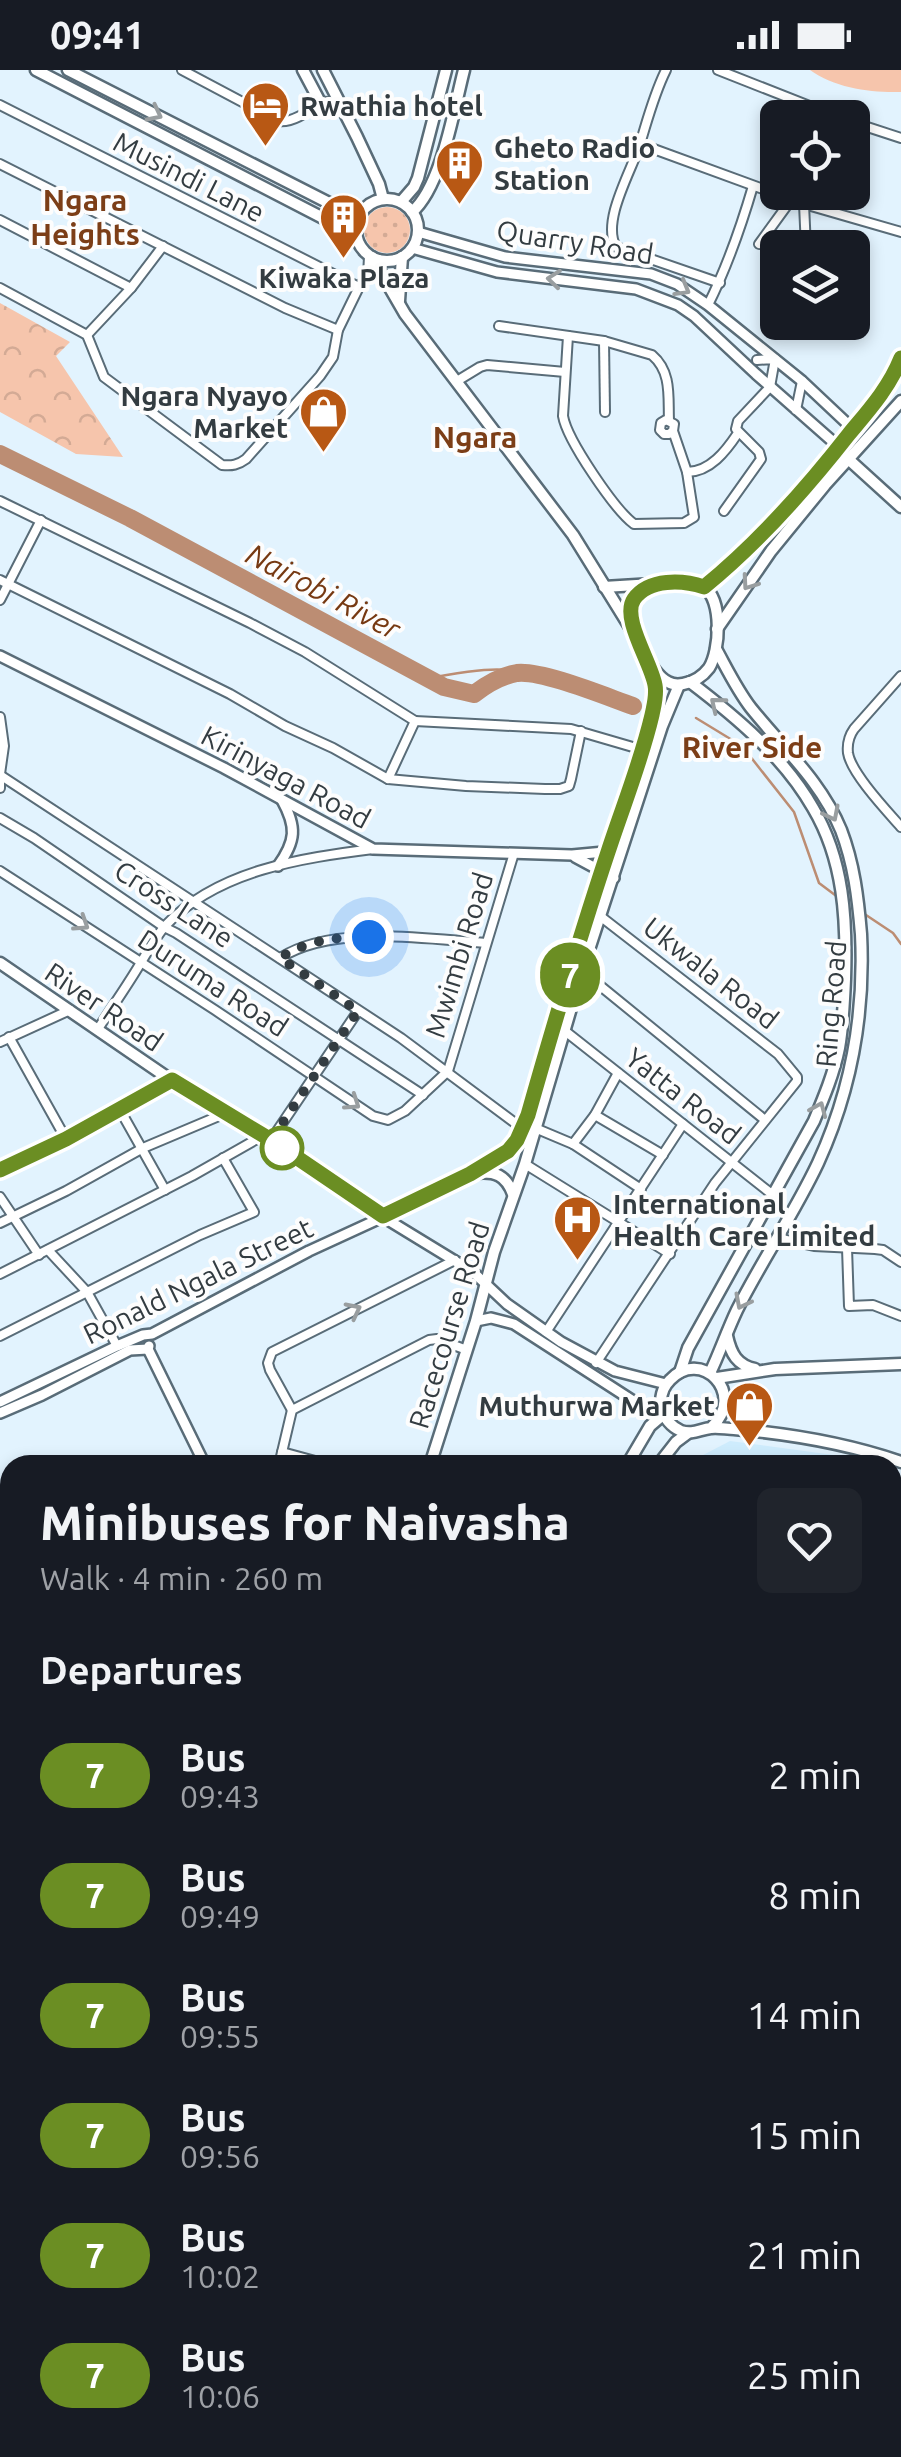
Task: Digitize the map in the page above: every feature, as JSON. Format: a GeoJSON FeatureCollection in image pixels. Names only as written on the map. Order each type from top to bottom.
{"type":"FeatureCollection","features":[{"type":"Feature","properties":{"kind":"main road"},"geometry":{"type":"LineString","coordinates":[[36,70],[356,235]]}},
{"type":"Feature","properties":{"kind":"main road"},"geometry":{"type":"LineString","coordinates":[[68,70],[360,215]]}},
{"type":"Feature","properties":{"kind":"main road"},"geometry":{"type":"LineString","coordinates":[[304,70],[320,102],[342,107]]}},
{"type":"Feature","properties":{"kind":"main road"},"geometry":{"type":"LineString","coordinates":[[323,70],[383,199]]}},
{"type":"Feature","properties":{"kind":"main road"},"geometry":{"type":"LineString","coordinates":[[401,202],[418,178],[446,70]]}},
{"type":"Feature","properties":{"kind":"main road"},"geometry":{"type":"LineString","coordinates":[[412,212],[422,204],[434,179],[464,70]]}},
{"type":"Feature","properties":{"kind":"main road"},"geometry":{"type":"LineString","coordinates":[[98,102],[104,88]]}},
{"type":"Feature","properties":{"kind":"main road"},"geometry":{"type":"LineString","coordinates":[[371,256],[392,260],[412,248],[418,232],[412,212],[401,202],[383,199],[369,204],[360,215],[356,235],[405,314],[574,535],[604,587],[634,632],[647,658],[668,683],[684,684],[699,678],[710,666],[717,630],[714,598],[704,587],[690,582],[604,587]]}},
{"type":"Feature","properties":{"kind":"main road"},"geometry":{"type":"LineString","coordinates":[[399,302],[402,257]]}},
{"type":"Feature","properties":{"kind":"main road"},"geometry":{"type":"LineString","coordinates":[[704,587],[726,570],[838,448],[880,396],[901,358]]}},
{"type":"Feature","properties":{"kind":"main road"},"geometry":{"type":"LineString","coordinates":[[717,630],[771,551],[901,401]]}},
{"type":"Feature","properties":{"kind":"main road"},"geometry":{"type":"LineString","coordinates":[[838,448],[901,507]]}},
{"type":"Feature","properties":{"kind":"main road"},"geometry":{"type":"LineString","coordinates":[[634,632],[630,608],[634,600],[655,584]]}},
{"type":"Feature","properties":{"kind":"main road","name":"Ring Road"},"geometry":{"type":"LineString","coordinates":[[714,1376],[738,1309],[817,1165],[846,1090],[858,1027],[862,953],[853,866],[840,828],[821,792],[750,706],[716,649]]}},
{"type":"Feature","properties":{"kind":"main road","name":"Racecourse Road"},"geometry":{"type":"LineString","coordinates":[[433,1455],[525,1164],[529,1128],[602,872],[644,750],[656,695],[647,658]]}},
{"type":"Feature","properties":{"kind":"main road","name":"Ring Road"},"geometry":{"type":"LineString","coordinates":[[680,1372],[688,1348],[814,1121],[839,1048],[846,960],[844,902],[836,862],[812,804],[788,772],[748,731],[684,684]]}},
{"type":"Feature","properties":{"kind":"main road","name":"Racecourse Road"},"geometry":{"type":"LineString","coordinates":[[508,1151],[529,1128],[662,726],[684,684]]}},
{"type":"Feature","properties":{"kind":"main road","name":"River Road"},"geometry":{"type":"LineString","coordinates":[[0,964],[383,1216]]}},
{"type":"Feature","properties":{"kind":"main road","name":"Ronald Ngala Street"},"geometry":{"type":"LineString","coordinates":[[383,1216],[508,1151]]}},
{"type":"Feature","properties":{"kind":"main road"},"geometry":{"type":"LineString","coordinates":[[470,1174],[496,1174],[509,1184],[513,1195]]}},
{"type":"Feature","properties":{"kind":"main road"},"geometry":{"type":"LineString","coordinates":[[726,1335],[736,1360],[761,1370]]}},
{"type":"Feature","properties":{"kind":"main road"},"geometry":{"type":"LineString","coordinates":[[714,1376],[725,1400],[719,1420],[701,1432],[678,1430],[663,1411],[661,1400],[666,1384],[680,1372],[690,1370],[714,1376],[900,1363]]}},
{"type":"Feature","properties":{"kind":"main road"},"geometry":{"type":"LineString","coordinates":[[634,1455],[663,1411]]}},
{"type":"Feature","properties":{"kind":"main road"},"geometry":{"type":"LineString","coordinates":[[711,1428],[812,1437],[882,1455]]}},
{"type":"Feature","properties":{"kind":"main road"},"geometry":{"type":"LineString","coordinates":[[666,1455],[688,1433]]}},
{"type":"Feature","properties":{"kind":"street"},"geometry":{"type":"LineString","coordinates":[[182,70],[278,122],[288,122],[320,102]]}},
{"type":"Feature","properties":{"kind":"street"},"geometry":{"type":"LineString","coordinates":[[666,70],[616,204],[612,240],[616,247],[720,283]]}},
{"type":"Feature","properties":{"kind":"street"},"geometry":{"type":"LineString","coordinates":[[718,70],[794,100]]}},
{"type":"Feature","properties":{"kind":"street","name":"Musindi Lane"},"geometry":{"type":"LineString","coordinates":[[0,105],[359,287]]}},
{"type":"Feature","properties":{"kind":"street"},"geometry":{"type":"LineString","coordinates":[[870,128],[901,138]]}},
{"type":"Feature","properties":{"kind":"street"},"geometry":{"type":"LineString","coordinates":[[640,144],[760,189]]}},
{"type":"Feature","properties":{"kind":"street"},"geometry":{"type":"LineString","coordinates":[[0,164],[285,308],[338,330]]}},
{"type":"Feature","properties":{"kind":"street"},"geometry":{"type":"LineString","coordinates":[[708,306],[745,217],[753,186]]}},
{"type":"Feature","properties":{"kind":"street"},"geometry":{"type":"LineString","coordinates":[[759,244],[784,210]]}},
{"type":"Feature","properties":{"kind":"street"},"geometry":{"type":"LineString","coordinates":[[825,210],[901,232]]}},
{"type":"Feature","properties":{"kind":"street"},"geometry":{"type":"LineString","coordinates":[[0,220],[131,288]]}},
{"type":"Feature","properties":{"kind":"street","name":"Quarry Road"},"geometry":{"type":"LineString","coordinates":[[418,232],[505,257],[651,274],[677,284],[802,381],[853,429]]}},
{"type":"Feature","properties":{"kind":"street"},"geometry":{"type":"LineString","coordinates":[[87,335],[131,288],[162,246]]}},
{"type":"Feature","properties":{"kind":"street","name":"Quarry Road"},"geometry":{"type":"LineString","coordinates":[[412,248],[497,272],[636,289],[659,296],[694,316],[838,448]]}},
{"type":"Feature","properties":{"kind":"street"},"geometry":{"type":"LineString","coordinates":[[0,288],[87,335],[104,378],[222,465],[231,466],[246,459],[333,357],[338,330],[368,272],[371,256]]}},
{"type":"Feature","properties":{"kind":"street"},"geometry":{"type":"LineString","coordinates":[[368,272],[385,278]]}},
{"type":"Feature","properties":{"kind":"street"},"geometry":{"type":"LineString","coordinates":[[499,326],[604,341],[639,350],[658,360],[667,381],[669,420],[662,422],[660,430],[666,434],[673,430],[687,472],[694,517],[684,522],[634,524],[594,473],[566,429],[563,416],[568,336]]}},
{"type":"Feature","properties":{"kind":"street"},"geometry":{"type":"LineString","coordinates":[[604,341],[605,412]]}},
{"type":"Feature","properties":{"kind":"street"},"geometry":{"type":"LineString","coordinates":[[756,374],[759,346]]}},
{"type":"Feature","properties":{"kind":"street"},"geometry":{"type":"LineString","coordinates":[[687,472],[699,472],[727,449],[738,433],[738,421],[770,387],[775,359],[758,360]]}},
{"type":"Feature","properties":{"kind":"street"},"geometry":{"type":"LineString","coordinates":[[457,382],[488,366],[564,372]]}},
{"type":"Feature","properties":{"kind":"street"},"geometry":{"type":"LineString","coordinates":[[796,410],[802,381]]}},
{"type":"Feature","properties":{"kind":"street"},"geometry":{"type":"LineString","coordinates":[[724,511],[761,460],[759,452],[738,433]]}},
{"type":"Feature","properties":{"kind":"street"},"geometry":{"type":"LineString","coordinates":[[0,501],[292,645],[415,721],[566,728],[644,750]]}},
{"type":"Feature","properties":{"kind":"street"},"geometry":{"type":"LineString","coordinates":[[0,600],[4,582],[41,520]]}},
{"type":"Feature","properties":{"kind":"street"},"geometry":{"type":"LineString","coordinates":[[4,582],[230,694],[388,779],[545,790],[566,788],[582,731]]}},
{"type":"Feature","properties":{"kind":"street","name":"Kirinyaga Road"},"geometry":{"type":"LineString","coordinates":[[0,656],[135,722],[373,849],[572,855],[623,850]]}},
{"type":"Feature","properties":{"kind":"street"},"geometry":{"type":"LineString","coordinates":[[901,676],[854,729],[847,750],[870,791],[901,827]]}},
{"type":"Feature","properties":{"kind":"street"},"geometry":{"type":"LineString","coordinates":[[0,717],[4,746],[0,788]]}},
{"type":"Feature","properties":{"kind":"street"},"geometry":{"type":"LineString","coordinates":[[388,779],[415,721]]}},
{"type":"Feature","properties":{"kind":"street"},"geometry":{"type":"LineString","coordinates":[[0,776],[280,958],[529,1128],[574,1144],[641,1189]]}},
{"type":"Feature","properties":{"kind":"street"},"geometry":{"type":"LineString","coordinates":[[278,866],[292,841],[292,820],[282,800]]}},
{"type":"Feature","properties":{"kind":"street","name":"Cross Lane"},"geometry":{"type":"LineString","coordinates":[[0,818],[423,1095]]}},
{"type":"Feature","properties":{"kind":"street"},"geometry":{"type":"LineString","coordinates":[[98,1029],[164,927],[194,902],[224,885],[278,866],[373,849]]}},
{"type":"Feature","properties":{"kind":"street","name":"Mwimbi Road"},"geometry":{"type":"LineString","coordinates":[[448,1071],[514,853]]}},
{"type":"Feature","properties":{"kind":"street"},"geometry":{"type":"LineString","coordinates":[[572,855],[614,878]]}},
{"type":"Feature","properties":{"kind":"street","name":"Duruma Road"},"geometry":{"type":"LineString","coordinates":[[0,871],[373,1116],[383,1120],[397,1116],[448,1071]]}},
{"type":"Feature","properties":{"kind":"street","name":"Ukwala Road"},"geometry":{"type":"LineString","coordinates":[[596,1363],[730,1162],[797,1081],[796,1074],[778,1054],[600,916]]}},
{"type":"Feature","properties":{"kind":"street"},"geometry":{"type":"LineString","coordinates":[[280,958],[296,948],[338,938],[486,943]]}},
{"type":"Feature","properties":{"kind":"street"},"geometry":{"type":"LineString","coordinates":[[582,971],[765,1120]]}},
{"type":"Feature","properties":{"kind":"street"},"geometry":{"type":"LineString","coordinates":[[66,1139],[4,1039],[70,1010]]}},
{"type":"Feature","properties":{"kind":"street"},"geometry":{"type":"LineString","coordinates":[[0,1274],[267,1138],[358,1011]]}},
{"type":"Feature","properties":{"kind":"street","name":"Yatta Road"},"geometry":{"type":"LineString","coordinates":[[564,1031],[774,1195]]}},
{"type":"Feature","properties":{"kind":"street"},"geometry":{"type":"LineString","coordinates":[[574,1144],[618,1074]]}},
{"type":"Feature","properties":{"kind":"street"},"geometry":{"type":"LineString","coordinates":[[0,1170],[66,1139],[172,1080]]}},
{"type":"Feature","properties":{"kind":"street"},"geometry":{"type":"LineString","coordinates":[[120,1110],[165,1190]]}},
{"type":"Feature","properties":{"kind":"street"},"geometry":{"type":"LineString","coordinates":[[0,1222],[143,1148],[226,1113]]}},
{"type":"Feature","properties":{"kind":"street"},"geometry":{"type":"LineString","coordinates":[[594,1114],[663,1155]]}},
{"type":"Feature","properties":{"kind":"street"},"geometry":{"type":"LineString","coordinates":[[546,1332],[683,1124]]}},
{"type":"Feature","properties":{"kind":"street"},"geometry":{"type":"LineString","coordinates":[[0,1336],[200,1235],[254,1212],[224,1158]]}},
{"type":"Feature","properties":{"kind":"street"},"geometry":{"type":"LineString","coordinates":[[525,1164],[670,1254]]}},
{"type":"Feature","properties":{"kind":"street"},"geometry":{"type":"LineString","coordinates":[[0,1197],[38,1255]]}},
{"type":"Feature","properties":{"kind":"street","name":"River Road"},"geometry":{"type":"LineString","coordinates":[[383,1216],[455,1260],[507,1304],[596,1363],[627,1376],[666,1384]]}},
{"type":"Feature","properties":{"kind":"street","name":"Ronald Ngala Street"},"geometry":{"type":"LineString","coordinates":[[0,1402],[116,1346],[152,1334],[383,1216]]}},
{"type":"Feature","properties":{"kind":"street"},"geometry":{"type":"LineString","coordinates":[[778,1238],[814,1246],[883,1250],[901,1262]]}},
{"type":"Feature","properties":{"kind":"street"},"geometry":{"type":"LineString","coordinates":[[847,1248],[849,1306],[874,1306],[901,1316]]}},
{"type":"Feature","properties":{"kind":"street"},"geometry":{"type":"LineString","coordinates":[[48,1250],[87,1292],[116,1346]]}},
{"type":"Feature","properties":{"kind":"street"},"geometry":{"type":"LineString","coordinates":[[281,1455],[292,1410],[270,1370],[269,1356],[455,1260]]}},
{"type":"Feature","properties":{"kind":"street"},"geometry":{"type":"LineString","coordinates":[[476,1322],[490,1318],[514,1324],[641,1406],[663,1411]]}},
{"type":"Feature","properties":{"kind":"street"},"geometry":{"type":"LineString","coordinates":[[152,1334],[148,1349],[200,1455]]}},
{"type":"Feature","properties":{"kind":"street"},"geometry":{"type":"LineString","coordinates":[[292,1410],[429,1340],[436,1338],[467,1350]]}},
{"type":"Feature","properties":{"kind":"street","name":"Ronald Ngala Street"},"geometry":{"type":"LineString","coordinates":[[0,1414],[130,1350],[148,1349]]}},
{"type":"Feature","properties":{"kind":"street"},"geometry":{"type":"LineString","coordinates":[[282,1452],[293,1455]]}},
{"type":"Feature","properties":{"kind":"shaded area"},"geometry":{"type":"Polygon","coordinates":[[[730,1441],[834,1455],[703,1455],[730,1441]]]}},
{"type":"Feature","properties":{"kind":"green space"},"geometry":{"type":"Polygon","coordinates":[[[810,70],[901,70],[901,92],[854,88],[810,70]]]}},
{"type":"Feature","properties":{"kind":"green space"},"geometry":{"type":"Polygon","coordinates":[[[387,207],[403,214],[410,230],[403,246],[387,253],[371,246],[364,230],[371,214],[387,207]]]}},
{"type":"Feature","properties":{"kind":"green space"},"geometry":{"type":"Polygon","coordinates":[[[0,303],[70,342],[56,356],[123,457],[76,454],[0,412],[0,303]]]}},
{"type":"Feature","properties":{"kind":"waterway","name":"Nairobi River"},"geometry":{"type":"LineString","coordinates":[[0,454],[130,518],[444,687],[474,694],[505,676],[528,673],[633,706]]}},
{"type":"Feature","properties":{"kind":"waterway"},"geometry":{"type":"LineString","coordinates":[[428,678],[487,670],[521,672]]}},
{"type":"Feature","properties":{"kind":"waterway","name":"Nairobi River"},"geometry":{"type":"LineString","coordinates":[[696,718],[742,746],[794,812],[819,883],[839,898]]}},
{"type":"Feature","properties":{"kind":"waterway","name":"Nairobi River"},"geometry":{"type":"LineString","coordinates":[[863,913],[893,933],[901,944]]}},
{"type":"Feature","properties":{"kind":"bus line","name":"7"},"geometry":{"type":"LineString","coordinates":[[0,1170],[66,1139],[172,1080],[271,1140],[383,1216],[508,1151],[528,1115],[608,852],[644,750],[656,695],[647,658],[634,632],[630,608],[639,594],[655,584],[690,582],[704,587],[726,570],[868,413],[901,358]]}},
{"type":"Feature","properties":{"kind":"place","name":"Rwathia hotel"},"geometry":{"type":"Point","coordinates":[265,148]}},
{"type":"Feature","properties":{"kind":"place","name":"Gheto Radio Station"},"geometry":{"type":"Point","coordinates":[459,206]}},
{"type":"Feature","properties":{"kind":"place","name":"Kiwaka Plaza"},"geometry":{"type":"Point","coordinates":[344,260]}},
{"type":"Feature","properties":{"kind":"place","name":"Ngara Nyayo Market"},"geometry":{"type":"Point","coordinates":[323,454]}},
{"type":"Feature","properties":{"kind":"place","name":"International Health Care Limited"},"geometry":{"type":"Point","coordinates":[578,1262]}},
{"type":"Feature","properties":{"kind":"place","name":"Muthurwa Market"},"geometry":{"type":"Point","coordinates":[750,1448]}},
{"type":"Feature","properties":{"kind":"district","name":"Ngara Heights"},"geometry":{"type":"Point","coordinates":[85,218]}},
{"type":"Feature","properties":{"kind":"district","name":"Ngara"},"geometry":{"type":"Point","coordinates":[475,438]}},
{"type":"Feature","properties":{"kind":"district","name":"River Side"},"geometry":{"type":"Point","coordinates":[752,748]}},
{"type":"Feature","properties":{"kind":"route"},"geometry":{"type":"LineString","coordinates":[[282,1148],[271,1140],[358,1011],[280,958],[319,941],[369,937]]}}]}
